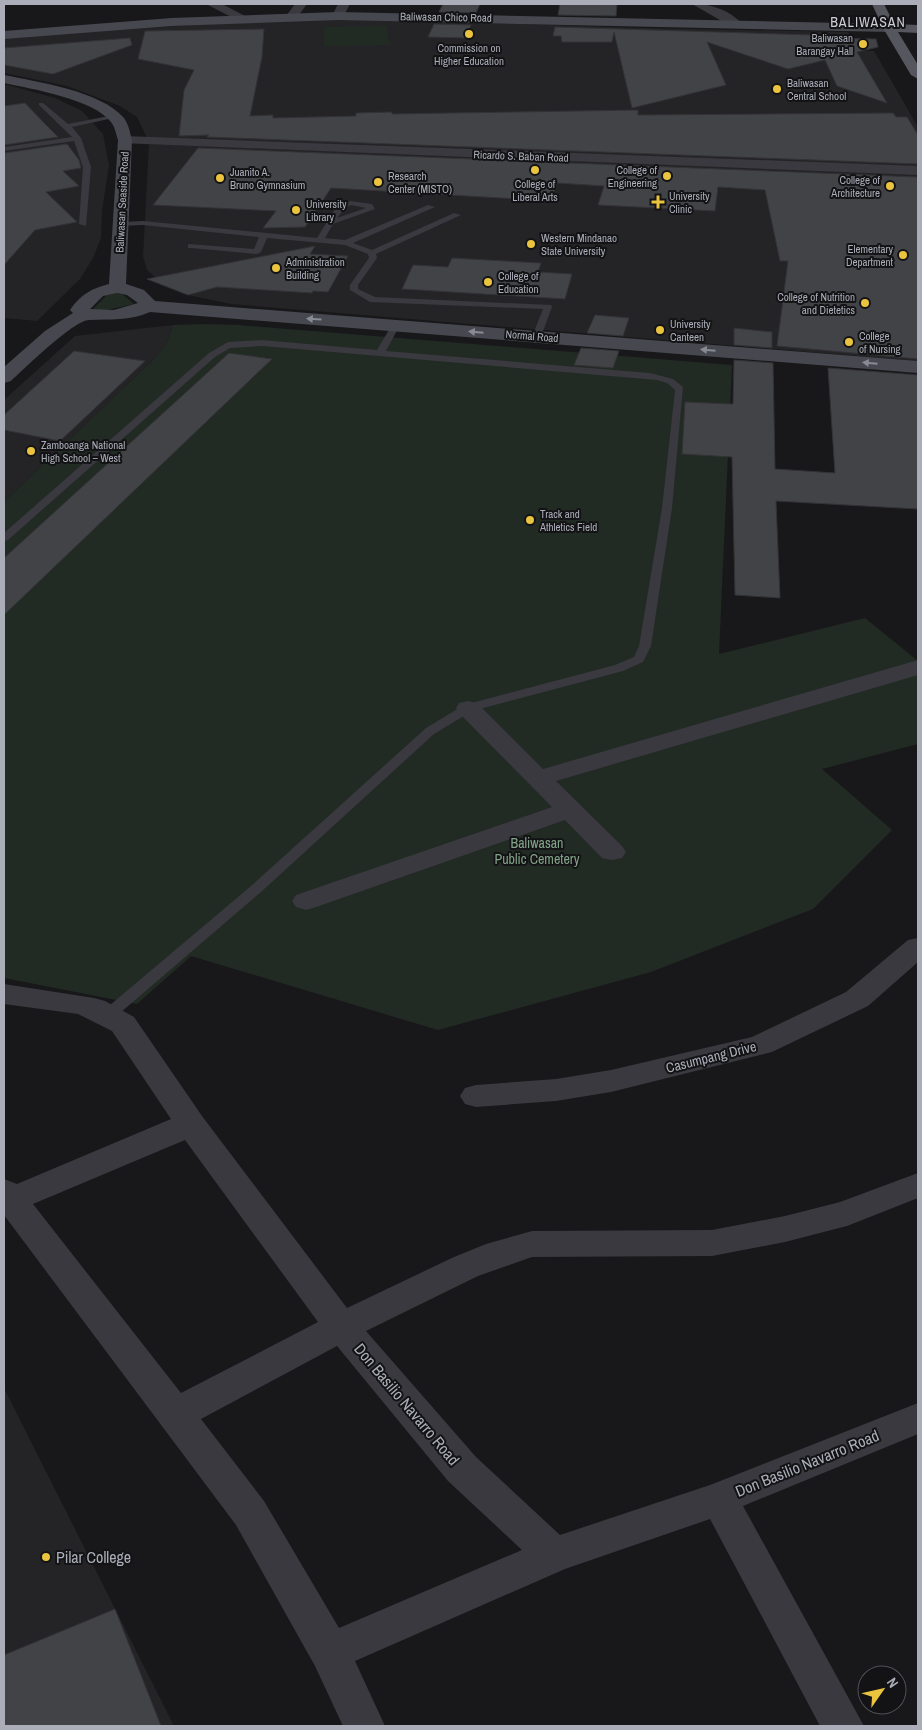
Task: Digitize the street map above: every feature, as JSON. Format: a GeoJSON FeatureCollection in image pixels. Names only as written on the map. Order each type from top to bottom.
{"type":"FeatureCollection","features":[{"type":"Feature","properties":{"kind":"main road"},"geometry":{"type":"LineString","coordinates":[[878,4],[918,75]]}},
{"type":"Feature","properties":{"kind":"main road","name":"Baliwasan Chico Road"},"geometry":{"type":"LineString","coordinates":[[4,35],[292,16],[890,28]]}},
{"type":"Feature","properties":{"kind":"main road"},"geometry":{"type":"LineString","coordinates":[[890,28],[918,29]]}},
{"type":"Feature","properties":{"kind":"main road"},"geometry":{"type":"LineString","coordinates":[[4,79],[69,95],[114,117]]}},
{"type":"Feature","properties":{"kind":"main road","name":"Baliwasan Seaside Road"},"geometry":{"type":"LineString","coordinates":[[114,117],[118,121],[125,140],[117,288]]}},
{"type":"Feature","properties":{"kind":"main road"},"geometry":{"type":"LineString","coordinates":[[4,377],[50,335],[84,314],[104,316],[138,310],[146,306],[147,302],[133,290],[117,288],[97,292],[79,308],[84,314]]}},
{"type":"Feature","properties":{"kind":"main road","name":"Normal Road"},"geometry":{"type":"LineString","coordinates":[[146,306],[918,367]]}},
{"type":"Feature","properties":{"kind":"street"},"geometry":{"type":"LineString","coordinates":[[212,4],[243,18]]}},
{"type":"Feature","properties":{"kind":"street"},"geometry":{"type":"LineString","coordinates":[[292,16],[301,4]]}},
{"type":"Feature","properties":{"kind":"street"},"geometry":{"type":"LineString","coordinates":[[338,16],[344,4]]}},
{"type":"Feature","properties":{"kind":"street"},"geometry":{"type":"LineString","coordinates":[[698,4],[721,14],[736,24]]}},
{"type":"Feature","properties":{"kind":"street","name":"Ricardo S. Baban Road"},"geometry":{"type":"LineString","coordinates":[[125,140],[918,171]]}},
{"type":"Feature","properties":{"kind":"street"},"geometry":{"type":"LineString","coordinates":[[540,778],[918,667]]}},
{"type":"Feature","properties":{"kind":"street"},"geometry":{"type":"LineString","coordinates":[[468,708],[612,852]]}},
{"type":"Feature","properties":{"kind":"street"},"geometry":{"type":"LineString","coordinates":[[306,901],[570,810]]}},
{"type":"Feature","properties":{"kind":"street","name":"Casumpang Drive"},"geometry":{"type":"LineString","coordinates":[[476,1096],[556,1090],[611,1081],[761,1045],[821,1018],[857,999],[918,947]]}},
{"type":"Feature","properties":{"kind":"street","name":"Don Basilio Navarro Road"},"geometry":{"type":"LineString","coordinates":[[4,994],[78,1004],[108,1015],[123,1024],[190,1124],[341,1326],[462,1469],[554,1555],[719,1499],[918,1418]]}},
{"type":"Feature","properties":{"kind":"street"},"geometry":{"type":"LineString","coordinates":[[190,1124],[7,1196],[250,1513],[330,1652],[364,1726]]}},
{"type":"Feature","properties":{"kind":"street"},"geometry":{"type":"LineString","coordinates":[[176,1414],[341,1326],[471,1264],[509,1249],[532,1244],[712,1243],[785,1230],[847,1213],[918,1185]]}},
{"type":"Feature","properties":{"kind":"street"},"geometry":{"type":"LineString","coordinates":[[719,1499],[843,1726]]}},
{"type":"Feature","properties":{"kind":"street"},"geometry":{"type":"LineString","coordinates":[[330,1652],[554,1555]]}},
{"type":"Feature","properties":{"kind":"lane"},"geometry":{"type":"LineString","coordinates":[[41,104],[67,126],[82,147],[87,167],[83,224]]}},
{"type":"Feature","properties":{"kind":"lane"},"geometry":{"type":"LineString","coordinates":[[67,126],[114,117]]}},
{"type":"Feature","properties":{"kind":"lane"},"geometry":{"type":"LineString","coordinates":[[4,149],[77,138]]}},
{"type":"Feature","properties":{"kind":"lane"},"geometry":{"type":"LineString","coordinates":[[346,244],[431,207]]}},
{"type":"Feature","properties":{"kind":"lane"},"geometry":{"type":"LineString","coordinates":[[121,224],[143,223],[320,240],[346,244],[372,252],[456,215]]}},
{"type":"Feature","properties":{"kind":"lane"},"geometry":{"type":"LineString","coordinates":[[320,240],[332,222]]}},
{"type":"Feature","properties":{"kind":"lane"},"geometry":{"type":"LineString","coordinates":[[191,246],[257,252],[264,235]]}},
{"type":"Feature","properties":{"kind":"lane"},"geometry":{"type":"LineString","coordinates":[[372,252],[373,258],[354,285],[354,290],[359,294],[373,300],[548,307],[537,337]]}},
{"type":"Feature","properties":{"kind":"lane"},"geometry":{"type":"LineString","coordinates":[[379,354],[396,325]]}},
{"type":"Feature","properties":{"kind":"lane"},"geometry":{"type":"LineString","coordinates":[[4,538],[221,348],[240,343],[629,374],[667,380],[676,384],[680,389],[671,455],[667,508],[643,653],[632,664],[468,708],[430,732],[256,889],[108,1015]]}},
{"type":"Feature","properties":{"kind":"shaded area"},"geometry":{"type":"Polygon","coordinates":[[[368,19],[641,28],[848,32],[858,51],[874,51],[918,127],[918,168],[147,138],[137,117],[120,106],[67,86],[4,73],[4,37],[243,22],[368,19]]]}},
{"type":"Feature","properties":{"kind":"shaded area"},"geometry":{"type":"Polygon","coordinates":[[[4,84],[55,98],[82,111],[103,134],[109,165],[102,211],[101,238],[93,258],[80,279],[37,321],[4,318],[4,84]]]}},
{"type":"Feature","properties":{"kind":"shaded area","name":"Western Mindanao State University"},"geometry":{"type":"Polygon","coordinates":[[[149,144],[918,174],[918,361],[231,304],[188,295],[157,279],[147,270],[143,256],[149,144]]]}},
{"type":"Feature","properties":{"kind":"shaded area","name":"Zamboanga National High School – West"},"geometry":{"type":"Polygon","coordinates":[[[173,325],[167,342],[156,357],[4,502],[4,400],[75,336],[173,325]]]}},
{"type":"Feature","properties":{"kind":"shaded area","name":"Pilar College"},"geometry":{"type":"Polygon","coordinates":[[[4,1388],[174,1726],[4,1726],[4,1388]]]}},
{"type":"Feature","properties":{"kind":"green space"},"geometry":{"type":"Polygon","coordinates":[[[387,26],[390,45],[324,46],[323,27],[387,26]]]}},
{"type":"Feature","properties":{"kind":"green space"},"geometry":{"type":"Polygon","coordinates":[[[122,294],[134,304],[102,311],[93,309],[107,295],[122,294]]]}},
{"type":"Feature","properties":{"kind":"green space","name":"Baliwasan Public Cemetery"},"geometry":{"type":"Polygon","coordinates":[[[173,325],[239,325],[732,365],[719,654],[865,618],[918,661],[918,744],[822,769],[892,830],[813,909],[651,972],[438,1030],[191,956],[137,1004],[4,978],[4,502],[156,357],[167,342],[173,325]]]}},
{"type":"Feature","properties":{"kind":"building"},"geometry":{"type":"Polygon","coordinates":[[[443,4],[480,4],[476,13],[439,12],[443,4]]]}},
{"type":"Feature","properties":{"kind":"building"},"geometry":{"type":"Polygon","coordinates":[[[560,4],[617,4],[616,16],[558,15],[560,4]]]}},
{"type":"Feature","properties":{"kind":"building"},"geometry":{"type":"Polygon","coordinates":[[[434,24],[471,25],[466,38],[428,37],[434,24]]]}},
{"type":"Feature","properties":{"kind":"building"},"geometry":{"type":"Polygon","coordinates":[[[555,27],[813,35],[814,38],[876,39],[878,47],[857,52],[887,103],[837,86],[825,60],[788,69],[707,42],[726,85],[632,108],[614,32],[612,42],[562,42],[561,36],[553,36],[555,27]]]}},
{"type":"Feature","properties":{"kind":"building"},"geometry":{"type":"Polygon","coordinates":[[[264,29],[262,57],[250,116],[273,115],[273,118],[356,116],[356,113],[392,112],[392,114],[638,110],[638,115],[893,113],[896,117],[907,117],[918,135],[918,164],[207,137],[209,135],[179,136],[184,90],[194,70],[138,59],[145,31],[264,29]]]}},
{"type":"Feature","properties":{"kind":"building"},"geometry":{"type":"Polygon","coordinates":[[[130,38],[132,45],[53,74],[4,65],[4,48],[130,38]]]}},
{"type":"Feature","properties":{"kind":"building"},"geometry":{"type":"Polygon","coordinates":[[[25,103],[58,137],[4,145],[4,106],[25,103]]]}},
{"type":"Feature","properties":{"kind":"building"},"geometry":{"type":"Polygon","coordinates":[[[67,144],[79,160],[81,168],[63,171],[79,186],[46,192],[77,222],[35,230],[4,265],[4,153],[67,144]]]}},
{"type":"Feature","properties":{"kind":"building"},"geometry":{"type":"Polygon","coordinates":[[[198,148],[918,177],[918,359],[777,346],[788,261],[780,261],[765,190],[718,187],[715,211],[598,205],[604,186],[557,183],[551,201],[331,188],[305,227],[263,228],[276,211],[153,205],[198,148]]]}},
{"type":"Feature","properties":{"kind":"building","name":"Administration Building"},"geometry":{"type":"Polygon","coordinates":[[[315,246],[310,254],[348,256],[328,292],[313,291],[312,293],[217,287],[188,295],[147,279],[315,246]]]}},
{"type":"Feature","properties":{"kind":"building","name":"College of Education"},"geometry":{"type":"Polygon","coordinates":[[[452,258],[541,263],[538,272],[572,274],[565,299],[402,289],[413,265],[448,267],[452,258]]]}},
{"type":"Feature","properties":{"kind":"building"},"geometry":{"type":"Polygon","coordinates":[[[595,315],[629,318],[623,336],[587,333],[595,315]]]}},
{"type":"Feature","properties":{"kind":"building"},"geometry":{"type":"Polygon","coordinates":[[[734,328],[772,332],[772,348],[734,345],[734,328]]]}},
{"type":"Feature","properties":{"kind":"building"},"geometry":{"type":"Polygon","coordinates":[[[581,348],[619,351],[613,368],[574,365],[581,348]]]}},
{"type":"Feature","properties":{"kind":"building"},"geometry":{"type":"Polygon","coordinates":[[[74,351],[145,361],[60,441],[4,430],[4,415],[74,351]]]}},
{"type":"Feature","properties":{"kind":"building"},"geometry":{"type":"Polygon","coordinates":[[[229,353],[272,359],[4,615],[4,558],[229,353]]]}},
{"type":"Feature","properties":{"kind":"building"},"geometry":{"type":"Polygon","coordinates":[[[734,360],[773,363],[775,469],[835,473],[828,368],[918,375],[918,509],[776,501],[780,598],[735,595],[732,457],[682,454],[685,402],[733,404],[734,360]]]}},
{"type":"Feature","properties":{"kind":"building"},"geometry":{"type":"Polygon","coordinates":[[[115,1609],[161,1726],[4,1726],[4,1655],[115,1609]]]}},
{"type":"Feature","properties":{"kind":"place","name":"Commission on Higher Education"},"geometry":{"type":"Point","coordinates":[469,34]}},
{"type":"Feature","properties":{"kind":"place","name":"Baliwasan Barangay Hall"},"geometry":{"type":"Point","coordinates":[863,44]}},
{"type":"Feature","properties":{"kind":"place","name":"Baliwasan Central School"},"geometry":{"type":"Point","coordinates":[777,89]}},
{"type":"Feature","properties":{"kind":"place","name":"College of Liberal Arts"},"geometry":{"type":"Point","coordinates":[535,170]}},
{"type":"Feature","properties":{"kind":"place","name":"College of Engineering"},"geometry":{"type":"Point","coordinates":[667,176]}},
{"type":"Feature","properties":{"kind":"place","name":"Juanito A. Bruno Gymnasium"},"geometry":{"type":"Point","coordinates":[220,178]}},
{"type":"Feature","properties":{"kind":"place","name":"Research Center (MISTO)"},"geometry":{"type":"Point","coordinates":[378,182]}},
{"type":"Feature","properties":{"kind":"place","name":"College of Architecture"},"geometry":{"type":"Point","coordinates":[890,186]}},
{"type":"Feature","properties":{"kind":"place","name":"University Clinic"},"geometry":{"type":"Point","coordinates":[658,202]}},
{"type":"Feature","properties":{"kind":"place","name":"University Library"},"geometry":{"type":"Point","coordinates":[296,210]}},
{"type":"Feature","properties":{"kind":"place","name":"Western Mindanao State University"},"geometry":{"type":"Point","coordinates":[531,244]}},
{"type":"Feature","properties":{"kind":"place","name":"Elementary Department"},"geometry":{"type":"Point","coordinates":[903,255]}},
{"type":"Feature","properties":{"kind":"place","name":"Administration Building"},"geometry":{"type":"Point","coordinates":[276,268]}},
{"type":"Feature","properties":{"kind":"place","name":"College of Education"},"geometry":{"type":"Point","coordinates":[488,282]}},
{"type":"Feature","properties":{"kind":"place","name":"College of Nutrition and Dietetics"},"geometry":{"type":"Point","coordinates":[865,303]}},
{"type":"Feature","properties":{"kind":"place","name":"University Canteen"},"geometry":{"type":"Point","coordinates":[660,330]}},
{"type":"Feature","properties":{"kind":"place","name":"College of Nursing"},"geometry":{"type":"Point","coordinates":[849,342]}},
{"type":"Feature","properties":{"kind":"place","name":"Zamboanga National High School – West"},"geometry":{"type":"Point","coordinates":[31,451]}},
{"type":"Feature","properties":{"kind":"place","name":"Track and Athletics Field"},"geometry":{"type":"Point","coordinates":[530,520]}},
{"type":"Feature","properties":{"kind":"place","name":"Pilar College"},"geometry":{"type":"Point","coordinates":[46,1557]}},
{"type":"Feature","properties":{"kind":"district","name":"BALIWASAN"},"geometry":{"type":"Point","coordinates":[868,22]}}]}
